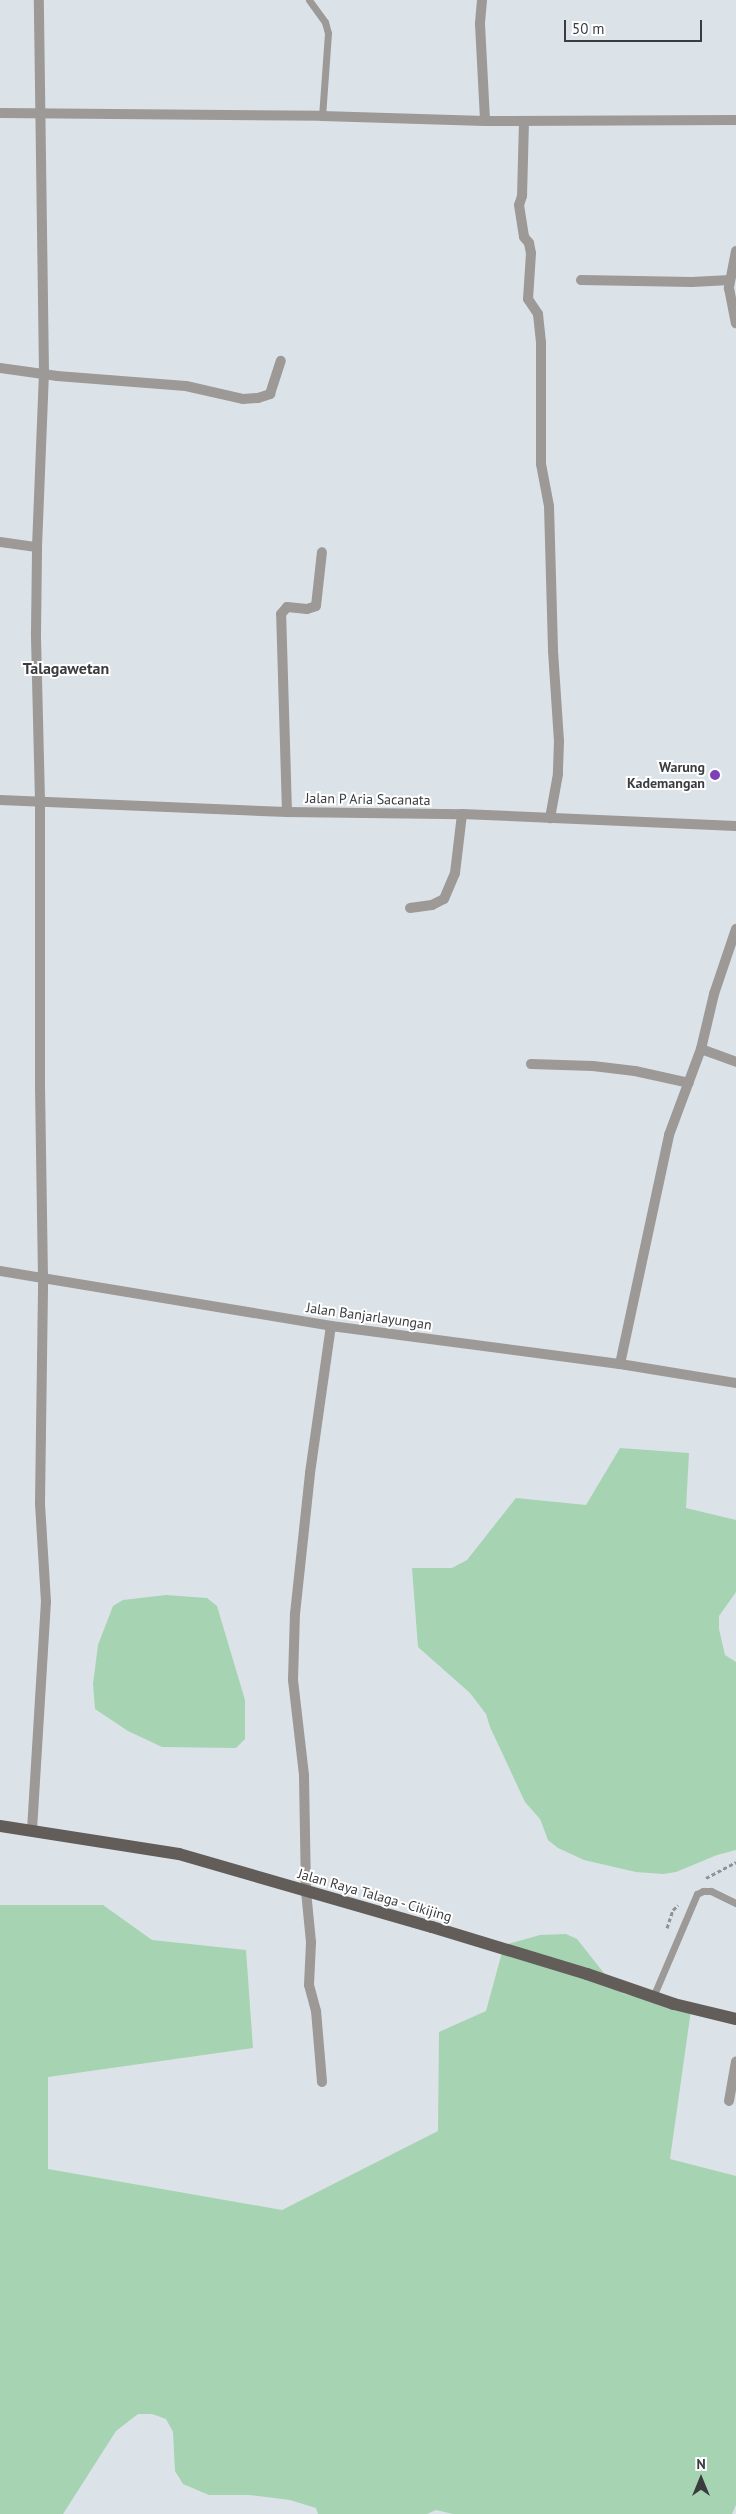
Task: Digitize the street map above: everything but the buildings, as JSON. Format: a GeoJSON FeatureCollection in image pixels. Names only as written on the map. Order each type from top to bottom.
{"type":"FeatureCollection","features":[{"type":"Feature","properties":{"kind":"main road","name":"Jalan Raya Talaga - Cikijing"},"geometry":{"type":"LineString","coordinates":[[0,1826],[179,1854],[588,1974],[654,1997],[736,2019]]}},
{"type":"Feature","properties":{"kind":"street"},"geometry":{"type":"LineString","coordinates":[[32,1830],[46,1602],[40,1503],[43,1278],[40,1089],[40,801],[36,632],[37,547],[44,373],[39,0]]}},
{"type":"Feature","properties":{"kind":"street"},"geometry":{"type":"LineString","coordinates":[[482,0],[480,24],[486,121]]}},
{"type":"Feature","properties":{"kind":"street"},"geometry":{"type":"LineString","coordinates":[[0,112],[322,116],[486,121],[736,120]]}},
{"type":"Feature","properties":{"kind":"street"},"geometry":{"type":"LineString","coordinates":[[524,121],[522,196],[519,205],[524,237],[529,243],[531,253],[528,299],[538,314],[541,343],[542,464],[549,506],[553,651],[559,741],[558,774],[550,818]]}},
{"type":"Feature","properties":{"kind":"street"},"geometry":{"type":"LineString","coordinates":[[736,251],[729,288],[736,323]]}},
{"type":"Feature","properties":{"kind":"street"},"geometry":{"type":"LineString","coordinates":[[581,280],[683,282],[730,280]]}},
{"type":"Feature","properties":{"kind":"street"},"geometry":{"type":"LineString","coordinates":[[0,368],[57,376],[186,386],[243,399],[258,398],[270,394],[281,361]]}},
{"type":"Feature","properties":{"kind":"street"},"geometry":{"type":"LineString","coordinates":[[0,542],[37,547]]}},
{"type":"Feature","properties":{"kind":"street"},"geometry":{"type":"LineString","coordinates":[[287,812],[281,614],[287,607],[308,609],[316,606],[322,552]]}},
{"type":"Feature","properties":{"kind":"street","name":"Jalan P Aria Sacanata"},"geometry":{"type":"LineString","coordinates":[[0,800],[287,812],[462,814],[736,826]]}},
{"type":"Feature","properties":{"kind":"street"},"geometry":{"type":"LineString","coordinates":[[410,908],[432,905],[444,898],[455,873],[462,814]]}},
{"type":"Feature","properties":{"kind":"street"},"geometry":{"type":"LineString","coordinates":[[620,1364],[669,1134],[701,1049],[714,994],[736,929]]}},
{"type":"Feature","properties":{"kind":"street"},"geometry":{"type":"LineString","coordinates":[[701,1049],[736,1062]]}},
{"type":"Feature","properties":{"kind":"street"},"geometry":{"type":"LineString","coordinates":[[531,1064],[593,1066],[635,1071],[689,1083]]}},
{"type":"Feature","properties":{"kind":"street","name":"Jalan Banjarlayungan"},"geometry":{"type":"LineString","coordinates":[[0,1271],[331,1326],[620,1364],[736,1383]]}},
{"type":"Feature","properties":{"kind":"street"},"geometry":{"type":"LineString","coordinates":[[322,2082],[316,2011],[309,1985],[311,1942],[306,1891],[304,1775],[293,1680],[295,1614],[310,1473],[331,1326]]}},
{"type":"Feature","properties":{"kind":"street"},"geometry":{"type":"LineString","coordinates":[[728,2101],[736,2062]]}},
{"type":"Feature","properties":{"kind":"lane"},"geometry":{"type":"LineString","coordinates":[[309,0],[325,22],[328,33],[322,116]]}},
{"type":"Feature","properties":{"kind":"lane"},"geometry":{"type":"LineString","coordinates":[[654,1997],[697,1894],[703,1891],[711,1891],[736,1903]]}},
{"type":"Feature","properties":{"kind":"green space"},"geometry":{"type":"Polygon","coordinates":[[[620,1448],[689,1453],[686,1508],[736,1520],[736,1592],[719,1616],[719,1629],[725,1655],[736,1662],[736,1850],[717,1855],[676,1872],[663,1874],[636,1872],[584,1860],[558,1848],[548,1840],[540,1819],[525,1802],[490,1727],[486,1714],[470,1693],[418,1647],[412,1568],[452,1568],[467,1560],[516,1498],[586,1505],[620,1448]]]}},
{"type":"Feature","properties":{"kind":"green space"},"geometry":{"type":"Polygon","coordinates":[[[166,1595],[207,1598],[217,1606],[245,1700],[245,1739],[236,1748],[162,1747],[128,1731],[95,1709],[93,1684],[98,1645],[113,1606],[123,1600],[166,1595]]]}},
{"type":"Feature","properties":{"kind":"green space"},"geometry":{"type":"Polygon","coordinates":[[[0,1905],[103,1905],[152,1940],[246,1950],[253,2048],[48,2077],[48,2169],[282,2210],[438,2131],[439,2032],[486,2011],[504,1945],[540,1935],[566,1934],[577,1939],[615,1987],[624,1994],[691,2010],[670,2159],[736,2176],[736,2505],[732,2514],[453,2514],[436,2510],[427,2514],[318,2514],[316,2508],[290,2500],[249,2495],[209,2495],[183,2484],[175,2471],[173,2432],[166,2419],[152,2414],[138,2414],[116,2431],[63,2514],[0,2514],[0,1905]]]}},
{"type":"Feature","properties":{"kind":"place","name":"Warung Kademangan"},"geometry":{"type":"Point","coordinates":[715,775]}},
{"type":"Feature","properties":{"kind":"district","name":"Talagawetan"},"geometry":{"type":"Point","coordinates":[66,668]}}]}
